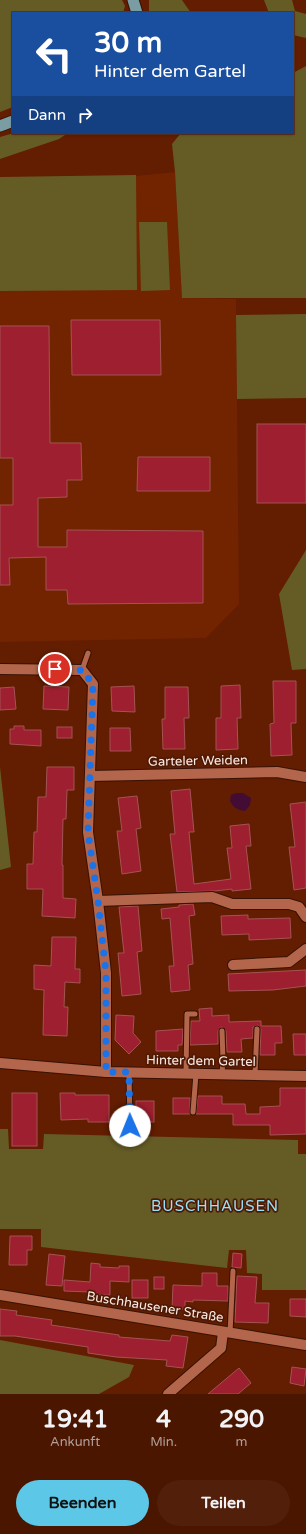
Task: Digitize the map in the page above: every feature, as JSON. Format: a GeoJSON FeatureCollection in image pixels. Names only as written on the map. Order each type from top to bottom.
{"type":"FeatureCollection","features":[{"type":"Feature","properties":{"kind":"main road"},"geometry":{"type":"LineString","coordinates":[[133,0],[137,12]]}},
{"type":"Feature","properties":{"kind":"main road"},"geometry":{"type":"LineString","coordinates":[[137,12],[138,0]]}},
{"type":"Feature","properties":{"kind":"main road"},"geometry":{"type":"LineString","coordinates":[[0,126],[12,122]]}},
{"type":"Feature","properties":{"kind":"street"},"geometry":{"type":"LineString","coordinates":[[0,669],[82,670],[93,684],[88,832],[106,973],[106,1072]]}},
{"type":"Feature","properties":{"kind":"street","name":"Garteler Weiden"},"geometry":{"type":"LineString","coordinates":[[90,776],[277,772],[306,777]]}},
{"type":"Feature","properties":{"kind":"street"},"geometry":{"type":"LineString","coordinates":[[98,901],[212,897],[232,904],[289,904],[299,908],[306,917]]}},
{"type":"Feature","properties":{"kind":"street"},"geometry":{"type":"LineString","coordinates":[[233,965],[289,962],[306,949]]}},
{"type":"Feature","properties":{"kind":"street","name":"Hinter dem Gartel"},"geometry":{"type":"LineString","coordinates":[[0,1063],[106,1072],[306,1076]]}},
{"type":"Feature","properties":{"kind":"street","name":"Buschhausener Straße"},"geometry":{"type":"LineString","coordinates":[[0,1295],[306,1345]]}},
{"type":"Feature","properties":{"kind":"street"},"geometry":{"type":"LineString","coordinates":[[168,1394],[221,1348],[227,1332]]}},
{"type":"Feature","properties":{"kind":"lane"},"geometry":{"type":"LineString","coordinates":[[82,670],[88,653]]}},
{"type":"Feature","properties":{"kind":"lane"},"geometry":{"type":"LineString","coordinates":[[193,1112],[187,1014],[195,1014]]}},
{"type":"Feature","properties":{"kind":"lane"},"geometry":{"type":"LineString","coordinates":[[255,1075],[257,1029]]}},
{"type":"Feature","properties":{"kind":"lane"},"geometry":{"type":"LineString","coordinates":[[222,1031],[222,1074]]}},
{"type":"Feature","properties":{"kind":"lane"},"geometry":{"type":"LineString","coordinates":[[129,1072],[130,1126]]}},
{"type":"Feature","properties":{"kind":"lane"},"geometry":{"type":"LineString","coordinates":[[227,1332],[234,1272]]}},
{"type":"Feature","properties":{"kind":"shaded area"},"geometry":{"type":"Polygon","coordinates":[[[0,0],[122,0],[125,6],[123,12],[12,12],[12,107],[0,112],[0,0]]]}},
{"type":"Feature","properties":{"kind":"shaded area"},"geometry":{"type":"Polygon","coordinates":[[[149,0],[182,0],[190,12],[149,12],[149,0]]]}},
{"type":"Feature","properties":{"kind":"shaded area"},"geometry":{"type":"Polygon","coordinates":[[[264,0],[292,0],[295,11],[306,14],[306,38],[294,35],[294,12],[269,12],[264,0]]]}},
{"type":"Feature","properties":{"kind":"shaded area"},"geometry":{"type":"Polygon","coordinates":[[[306,66],[306,298],[182,298],[172,144],[180,134],[294,134],[294,72],[306,66]]]}},
{"type":"Feature","properties":{"kind":"shaded area"},"geometry":{"type":"Polygon","coordinates":[[[12,134],[66,134],[59,139],[0,159],[0,137],[12,134]]]}},
{"type":"Feature","properties":{"kind":"shaded area"},"geometry":{"type":"Polygon","coordinates":[[[175,172],[182,298],[236,299],[239,604],[206,638],[0,642],[0,190],[175,172]]]}},
{"type":"Feature","properties":{"kind":"shaded area"},"geometry":{"type":"Polygon","coordinates":[[[136,175],[137,290],[0,291],[0,177],[136,175]]]}},
{"type":"Feature","properties":{"kind":"shaded area"},"geometry":{"type":"Polygon","coordinates":[[[139,222],[167,222],[170,290],[141,291],[139,222]]]}},
{"type":"Feature","properties":{"kind":"shaded area"},"geometry":{"type":"Polygon","coordinates":[[[306,314],[306,398],[237,399],[236,315],[306,314]]]}},
{"type":"Feature","properties":{"kind":"shaded area"},"geometry":{"type":"Polygon","coordinates":[[[306,550],[306,669],[292,670],[279,594],[306,550]]]}},
{"type":"Feature","properties":{"kind":"shaded area"},"geometry":{"type":"Polygon","coordinates":[[[0,767],[11,867],[0,870],[0,767]]]}},
{"type":"Feature","properties":{"kind":"shaded area"},"geometry":{"type":"Polygon","coordinates":[[[243,793],[251,798],[250,805],[245,811],[236,808],[230,801],[231,795],[243,793]]]}},
{"type":"Feature","properties":{"kind":"shaded area"},"geometry":{"type":"Polygon","coordinates":[[[0,1129],[8,1129],[9,1149],[43,1149],[44,1134],[298,1140],[298,1154],[306,1154],[306,1290],[262,1290],[262,1274],[247,1273],[246,1250],[229,1250],[227,1268],[41,1247],[41,1229],[0,1229],[0,1129]]]}},
{"type":"Feature","properties":{"kind":"shaded area"},"geometry":{"type":"Polygon","coordinates":[[[0,1340],[134,1365],[129,1377],[99,1394],[0,1394],[0,1340]]]}},
{"type":"Feature","properties":{"kind":"building"},"geometry":{"type":"Polygon","coordinates":[[[71,320],[160,320],[161,375],[72,375],[71,320]]]}},
{"type":"Feature","properties":{"kind":"building"},"geometry":{"type":"Polygon","coordinates":[[[0,326],[49,326],[50,443],[81,443],[82,480],[67,480],[67,497],[38,498],[38,547],[67,547],[67,530],[203,531],[203,603],[68,604],[67,590],[46,590],[46,557],[9,558],[10,585],[0,585],[0,505],[13,505],[13,458],[0,458],[0,326]]]}},
{"type":"Feature","properties":{"kind":"building"},"geometry":{"type":"Polygon","coordinates":[[[257,424],[306,424],[306,503],[257,503],[257,424]]]}},
{"type":"Feature","properties":{"kind":"building"},"geometry":{"type":"Polygon","coordinates":[[[138,457],[210,457],[210,491],[137,491],[138,457]]]}},
{"type":"Feature","properties":{"kind":"building"},"geometry":{"type":"Polygon","coordinates":[[[273,681],[296,681],[296,723],[291,723],[292,755],[271,756],[270,724],[274,723],[273,681]]]}},
{"type":"Feature","properties":{"kind":"building"},"geometry":{"type":"Polygon","coordinates":[[[240,685],[241,718],[237,718],[238,749],[216,750],[216,718],[221,718],[221,686],[240,685]]]}},
{"type":"Feature","properties":{"kind":"building"},"geometry":{"type":"Polygon","coordinates":[[[44,686],[69,687],[68,710],[43,709],[44,686]]]}},
{"type":"Feature","properties":{"kind":"building"},"geometry":{"type":"Polygon","coordinates":[[[134,686],[135,712],[112,711],[111,687],[134,686]]]}},
{"type":"Feature","properties":{"kind":"building"},"geometry":{"type":"Polygon","coordinates":[[[14,687],[16,709],[0,710],[0,688],[14,687]]]}},
{"type":"Feature","properties":{"kind":"building"},"geometry":{"type":"Polygon","coordinates":[[[165,687],[188,687],[189,718],[184,718],[185,749],[163,749],[162,719],[165,719],[165,687]]]}},
{"type":"Feature","properties":{"kind":"building"},"geometry":{"type":"Polygon","coordinates":[[[14,726],[24,726],[24,730],[41,730],[41,746],[10,744],[10,729],[14,729],[14,726]]]}},
{"type":"Feature","properties":{"kind":"building"},"geometry":{"type":"Polygon","coordinates":[[[57,727],[72,727],[72,738],[57,738],[57,727]]]}},
{"type":"Feature","properties":{"kind":"building"},"geometry":{"type":"Polygon","coordinates":[[[110,728],[130,728],[131,751],[110,751],[110,728]]]}},
{"type":"Feature","properties":{"kind":"building"},"geometry":{"type":"Polygon","coordinates":[[[47,767],[74,767],[74,790],[67,790],[66,819],[63,819],[62,865],[63,898],[76,899],[75,918],[42,916],[43,889],[27,889],[27,864],[33,864],[34,832],[37,832],[38,797],[46,797],[47,767]]]}},
{"type":"Feature","properties":{"kind":"building"},"geometry":{"type":"Polygon","coordinates":[[[190,789],[194,832],[189,832],[194,884],[231,879],[227,848],[232,848],[230,826],[249,824],[251,846],[246,846],[251,889],[232,891],[232,889],[177,892],[170,834],[175,834],[171,791],[190,789]]]}},
{"type":"Feature","properties":{"kind":"building"},"geometry":{"type":"Polygon","coordinates":[[[137,796],[141,828],[136,829],[141,871],[122,874],[117,831],[122,831],[118,798],[137,796]]]}},
{"type":"Feature","properties":{"kind":"building"},"geometry":{"type":"Polygon","coordinates":[[[306,802],[306,888],[294,890],[289,847],[295,847],[290,804],[306,802]]]}},
{"type":"Feature","properties":{"kind":"building"},"geometry":{"type":"Polygon","coordinates":[[[193,904],[195,915],[189,916],[193,964],[188,965],[190,990],[171,992],[169,966],[174,966],[170,918],[162,919],[161,909],[193,904]]]}},
{"type":"Feature","properties":{"kind":"building"},"geometry":{"type":"Polygon","coordinates":[[[138,906],[142,951],[137,952],[141,994],[122,996],[118,953],[124,953],[119,907],[138,906]]]}},
{"type":"Feature","properties":{"kind":"building"},"geometry":{"type":"Polygon","coordinates":[[[248,915],[248,919],[290,918],[291,938],[249,940],[249,934],[222,935],[221,916],[248,915]]]}},
{"type":"Feature","properties":{"kind":"building"},"geometry":{"type":"Polygon","coordinates":[[[52,937],[76,937],[75,969],[80,969],[80,983],[65,982],[64,1007],[68,1007],[67,1036],[43,1035],[44,990],[34,989],[34,965],[51,966],[52,937]]]}},
{"type":"Feature","properties":{"kind":"building"},"geometry":{"type":"Polygon","coordinates":[[[306,970],[306,986],[273,990],[229,991],[228,974],[306,970]]]}},
{"type":"Feature","properties":{"kind":"building"},"geometry":{"type":"Polygon","coordinates":[[[212,1008],[212,1016],[229,1015],[229,1022],[261,1021],[261,1026],[281,1026],[282,1043],[275,1043],[275,1055],[260,1055],[261,1029],[258,1025],[253,1027],[253,1038],[241,1039],[242,1052],[227,1052],[226,1031],[222,1027],[218,1031],[218,1044],[190,1045],[191,1021],[200,1021],[199,1009],[212,1008]]]}},
{"type":"Feature","properties":{"kind":"building"},"geometry":{"type":"Polygon","coordinates":[[[116,1015],[134,1016],[133,1033],[141,1042],[129,1054],[115,1040],[116,1015]]]}},
{"type":"Feature","properties":{"kind":"building"},"geometry":{"type":"Polygon","coordinates":[[[183,1029],[182,1045],[178,1045],[178,1051],[156,1051],[156,1031],[183,1029]]]}},
{"type":"Feature","properties":{"kind":"building"},"geometry":{"type":"Polygon","coordinates":[[[293,1034],[306,1034],[306,1055],[294,1055],[293,1034]]]}},
{"type":"Feature","properties":{"kind":"building"},"geometry":{"type":"Polygon","coordinates":[[[280,1088],[306,1088],[306,1134],[270,1135],[270,1125],[233,1125],[233,1114],[196,1114],[198,1096],[222,1096],[222,1104],[245,1104],[246,1114],[260,1114],[260,1107],[280,1106],[280,1088]]]}},
{"type":"Feature","properties":{"kind":"building"},"geometry":{"type":"Polygon","coordinates":[[[12,1093],[37,1093],[37,1146],[12,1146],[12,1093]]]}},
{"type":"Feature","properties":{"kind":"building"},"geometry":{"type":"Polygon","coordinates":[[[60,1093],[75,1093],[75,1095],[109,1095],[109,1122],[88,1122],[88,1119],[61,1120],[60,1093]]]}},
{"type":"Feature","properties":{"kind":"building"},"geometry":{"type":"Polygon","coordinates":[[[173,1098],[190,1098],[190,1114],[173,1114],[173,1098]]]}},
{"type":"Feature","properties":{"kind":"building"},"geometry":{"type":"Polygon","coordinates":[[[136,1101],[154,1101],[154,1122],[136,1122],[136,1101]]]}},
{"type":"Feature","properties":{"kind":"building"},"geometry":{"type":"Polygon","coordinates":[[[10,1236],[32,1236],[32,1250],[27,1250],[27,1265],[9,1265],[10,1236]]]}},
{"type":"Feature","properties":{"kind":"building"},"geometry":{"type":"Polygon","coordinates":[[[233,1253],[242,1254],[241,1268],[232,1267],[233,1253]]]}},
{"type":"Feature","properties":{"kind":"building"},"geometry":{"type":"Polygon","coordinates":[[[49,1254],[65,1256],[62,1286],[46,1285],[49,1254]]]}},
{"type":"Feature","properties":{"kind":"building"},"geometry":{"type":"Polygon","coordinates":[[[91,1263],[100,1264],[100,1267],[119,1268],[119,1266],[129,1266],[129,1282],[110,1281],[110,1295],[90,1295],[90,1292],[64,1291],[64,1280],[90,1282],[91,1263]]]}},
{"type":"Feature","properties":{"kind":"building"},"geometry":{"type":"Polygon","coordinates":[[[202,1273],[217,1273],[217,1286],[228,1286],[228,1301],[185,1301],[185,1309],[172,1309],[173,1285],[202,1286],[202,1273]]]}},
{"type":"Feature","properties":{"kind":"building"},"geometry":{"type":"Polygon","coordinates":[[[237,1276],[257,1277],[255,1303],[269,1303],[268,1323],[235,1322],[237,1276]]]}},
{"type":"Feature","properties":{"kind":"building"},"geometry":{"type":"Polygon","coordinates":[[[154,1277],[164,1277],[164,1289],[154,1289],[154,1277]]]}},
{"type":"Feature","properties":{"kind":"building"},"geometry":{"type":"Polygon","coordinates":[[[132,1280],[148,1280],[148,1298],[132,1298],[132,1280]]]}},
{"type":"Feature","properties":{"kind":"building"},"geometry":{"type":"Polygon","coordinates":[[[290,1299],[306,1299],[306,1317],[290,1316],[290,1299]]]}},
{"type":"Feature","properties":{"kind":"building"},"geometry":{"type":"Polygon","coordinates":[[[0,1309],[17,1311],[16,1315],[52,1320],[51,1325],[119,1335],[119,1337],[170,1341],[172,1335],[188,1337],[183,1368],[166,1366],[167,1360],[116,1357],[88,1353],[88,1347],[15,1336],[0,1336],[0,1309]]]}},
{"type":"Feature","properties":{"kind":"building"},"geometry":{"type":"Polygon","coordinates":[[[292,1367],[306,1369],[304,1386],[290,1383],[292,1367]]]}},
{"type":"Feature","properties":{"kind":"building"},"geometry":{"type":"Polygon","coordinates":[[[239,1368],[251,1383],[238,1394],[208,1394],[239,1368]]]}},
{"type":"Feature","properties":{"kind":"district","name":"BUSCHHAUSEN"},"geometry":{"type":"Point","coordinates":[215,1206]}},
{"type":"Feature","properties":{"kind":"route"},"geometry":{"type":"LineString","coordinates":[[55,669],[82,670],[93,684],[88,832],[106,973],[106,1072],[129,1072],[130,1126]]}}]}
